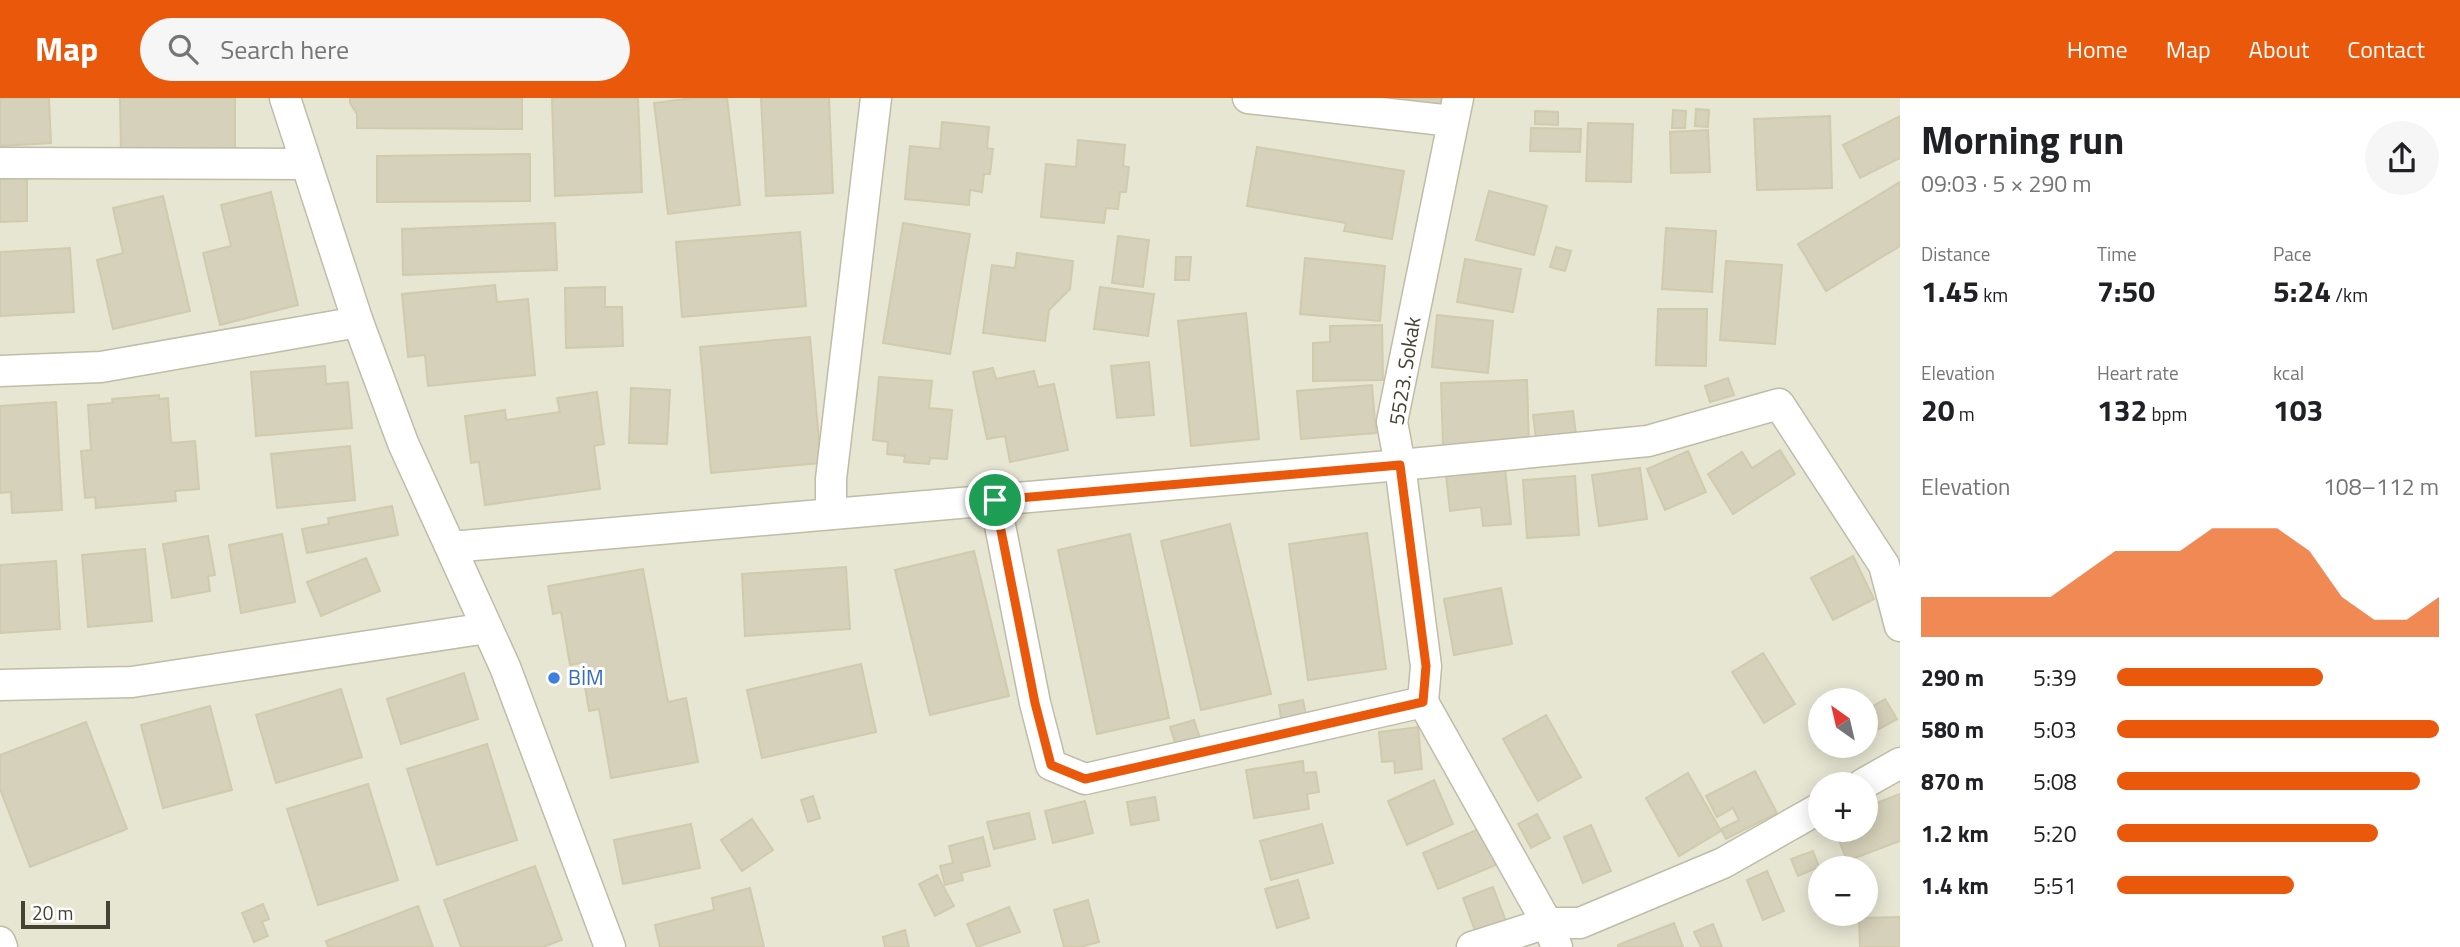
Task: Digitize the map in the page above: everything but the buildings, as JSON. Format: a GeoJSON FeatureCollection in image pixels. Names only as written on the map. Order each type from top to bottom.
{"type":"FeatureCollection","features":[{"type":"Feature","properties":{"kind":"street"},"geometry":{"type":"LineString","coordinates":[[285,98],[358,322],[403,443],[505,667],[609,947]]}},
{"type":"Feature","properties":{"kind":"street"},"geometry":{"type":"LineString","coordinates":[[831,514],[831,479],[876,98]]}},
{"type":"Feature","properties":{"kind":"street"},"geometry":{"type":"LineString","coordinates":[[1248,98],[1455,110]]}},
{"type":"Feature","properties":{"kind":"street","name":"5523. Sokak"},"geometry":{"type":"LineString","coordinates":[[1423,702],[1426,666],[1392,422],[1455,110]]}},
{"type":"Feature","properties":{"kind":"street"},"geometry":{"type":"LineString","coordinates":[[0,163],[306,164]]}},
{"type":"Feature","properties":{"kind":"street"},"geometry":{"type":"LineString","coordinates":[[0,371],[101,367],[358,322]]}},
{"type":"Feature","properties":{"kind":"street"},"geometry":{"type":"LineString","coordinates":[[451,547],[1648,441],[1779,404],[1884,565],[1900,626]]}},
{"type":"Feature","properties":{"kind":"street"},"geometry":{"type":"LineString","coordinates":[[995,500],[1035,703],[1051,765],[1085,779],[1423,702],[1552,935]]}},
{"type":"Feature","properties":{"kind":"street"},"geometry":{"type":"LineString","coordinates":[[0,685],[132,682],[487,628]]}},
{"type":"Feature","properties":{"kind":"street"},"geometry":{"type":"LineString","coordinates":[[1878,775],[1900,763]]}},
{"type":"Feature","properties":{"kind":"street"},"geometry":{"type":"LineString","coordinates":[[1472,947],[1552,935],[1723,863],[1808,815]]}},
{"type":"Feature","properties":{"kind":"street"},"geometry":{"type":"LineString","coordinates":[[0,942],[2,947]]}},
{"type":"Feature","properties":{"kind":"shaded area"},"geometry":{"type":"Polygon","coordinates":[[[0,98],[1900,98],[1900,947],[0,947],[0,98]]]}},
{"type":"Feature","properties":{"kind":"place","name":"BİM"},"geometry":{"type":"Point","coordinates":[554,678]}},
{"type":"Feature","properties":{"kind":"route"},"geometry":{"type":"LineString","coordinates":[[1400,465],[1426,666],[1423,702],[1085,779],[1051,765],[1035,703],[995,500],[1400,465]]}}]}
